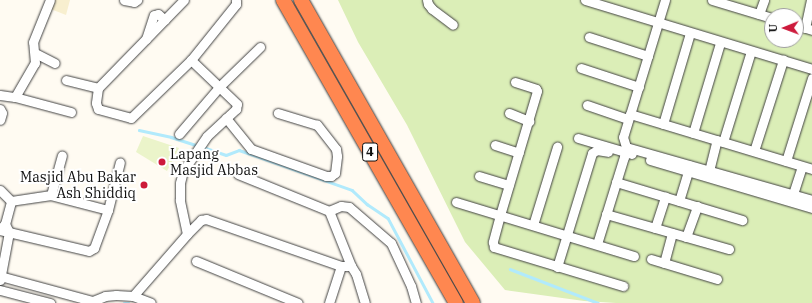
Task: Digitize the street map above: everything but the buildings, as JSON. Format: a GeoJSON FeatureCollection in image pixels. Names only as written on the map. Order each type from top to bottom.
{"type":"FeatureCollection","features":[{"type":"Feature","properties":{"kind":"highway","name":"4"},"geometry":{"type":"LineString","coordinates":[[284,0],[456,303]]}},
{"type":"Feature","properties":{"kind":"highway","name":"4"},"geometry":{"type":"LineString","coordinates":[[301,0],[473,303]]}},
{"type":"Feature","properties":{"kind":"street"},"geometry":{"type":"LineString","coordinates":[[15,97],[35,63],[33,42],[50,0]]}},
{"type":"Feature","properties":{"kind":"street"},"geometry":{"type":"LineString","coordinates":[[124,0],[134,2],[137,0]]}},
{"type":"Feature","properties":{"kind":"street"},"geometry":{"type":"LineString","coordinates":[[184,0],[98,88],[96,103],[98,110],[131,118],[191,60],[236,4],[236,0]]}},
{"type":"Feature","properties":{"kind":"street"},"geometry":{"type":"LineString","coordinates":[[427,0],[432,9],[453,25]]}},
{"type":"Feature","properties":{"kind":"street"},"geometry":{"type":"LineString","coordinates":[[585,0],[812,69]]}},
{"type":"Feature","properties":{"kind":"street"},"geometry":{"type":"LineString","coordinates":[[597,244],[625,152],[623,137],[665,0]]}},
{"type":"Feature","properties":{"kind":"street"},"geometry":{"type":"LineString","coordinates":[[712,0],[764,16]]}},
{"type":"Feature","properties":{"kind":"street"},"geometry":{"type":"LineString","coordinates":[[759,14],[764,0]]}},
{"type":"Feature","properties":{"kind":"street"},"geometry":{"type":"LineString","coordinates":[[804,28],[811,0]]}},
{"type":"Feature","properties":{"kind":"street"},"geometry":{"type":"LineString","coordinates":[[663,124],[690,33]]}},
{"type":"Feature","properties":{"kind":"street"},"geometry":{"type":"LineString","coordinates":[[590,37],[648,56]]}},
{"type":"Feature","properties":{"kind":"street"},"geometry":{"type":"LineString","coordinates":[[693,133],[720,42]]}},
{"type":"Feature","properties":{"kind":"street"},"geometry":{"type":"LineString","coordinates":[[179,134],[220,86],[260,47]]}},
{"type":"Feature","properties":{"kind":"street"},"geometry":{"type":"LineString","coordinates":[[709,173],[751,51]]}},
{"type":"Feature","properties":{"kind":"street"},"geometry":{"type":"LineString","coordinates":[[35,53],[55,63]]}},
{"type":"Feature","properties":{"kind":"street"},"geometry":{"type":"LineString","coordinates":[[186,234],[180,200],[180,183],[183,171],[207,136],[236,109],[237,104],[220,86],[191,60]]}},
{"type":"Feature","properties":{"kind":"street"},"geometry":{"type":"LineString","coordinates":[[754,151],[783,60]]}},
{"type":"Feature","properties":{"kind":"street"},"geometry":{"type":"LineString","coordinates":[[581,68],[639,87]]}},
{"type":"Feature","properties":{"kind":"street"},"geometry":{"type":"LineString","coordinates":[[786,161],[812,78]]}},
{"type":"Feature","properties":{"kind":"street"},"geometry":{"type":"LineString","coordinates":[[66,80],[98,88]]}},
{"type":"Feature","properties":{"kind":"street"},"geometry":{"type":"LineString","coordinates":[[515,82],[537,90],[518,153],[510,186],[500,215],[493,242],[494,247],[623,286]]}},
{"type":"Feature","properties":{"kind":"street"},"geometry":{"type":"LineString","coordinates":[[0,95],[15,97],[72,112]]}},
{"type":"Feature","properties":{"kind":"street"},"geometry":{"type":"LineString","coordinates":[[587,105],[629,117],[663,124],[812,169]]}},
{"type":"Feature","properties":{"kind":"street"},"geometry":{"type":"LineString","coordinates":[[0,109],[2,113],[0,120]]}},
{"type":"Feature","properties":{"kind":"street"},"geometry":{"type":"LineString","coordinates":[[226,118],[251,149],[326,176],[331,176],[335,173],[337,156],[336,149],[317,125],[278,113]]}},
{"type":"Feature","properties":{"kind":"street"},"geometry":{"type":"LineString","coordinates":[[509,113],[529,120]]}},
{"type":"Feature","properties":{"kind":"street"},"geometry":{"type":"LineString","coordinates":[[578,138],[625,152],[812,200]]}},
{"type":"Feature","properties":{"kind":"street"},"geometry":{"type":"LineString","coordinates":[[495,145],[518,153]]}},
{"type":"Feature","properties":{"kind":"street"},"geometry":{"type":"LineString","coordinates":[[533,225],[557,147]]}},
{"type":"Feature","properties":{"kind":"street"},"geometry":{"type":"LineString","coordinates":[[557,267],[594,150],[625,152]]}},
{"type":"Feature","properties":{"kind":"street"},"geometry":{"type":"LineString","coordinates":[[51,195],[62,155]]}},
{"type":"Feature","properties":{"kind":"street"},"geometry":{"type":"LineString","coordinates":[[3,229],[89,251],[94,248],[108,210],[120,162]]}},
{"type":"Feature","properties":{"kind":"street"},"geometry":{"type":"LineString","coordinates":[[793,194],[802,166]]}},
{"type":"Feature","properties":{"kind":"street"},"geometry":{"type":"LineString","coordinates":[[679,201],[689,168]]}},
{"type":"Feature","properties":{"kind":"street"},"geometry":{"type":"LineString","coordinates":[[709,173],[812,208]]}},
{"type":"Feature","properties":{"kind":"street"},"geometry":{"type":"LineString","coordinates":[[238,174],[329,210],[341,206],[349,207],[391,243],[411,286],[416,303]]}},
{"type":"Feature","properties":{"kind":"street"},"geometry":{"type":"LineString","coordinates":[[479,176],[510,186]]}},
{"type":"Feature","properties":{"kind":"street"},"geometry":{"type":"LineString","coordinates":[[616,182],[742,220]]}},
{"type":"Feature","properties":{"kind":"street"},"geometry":{"type":"LineString","coordinates":[[0,190],[11,202]]}},
{"type":"Feature","properties":{"kind":"street"},"geometry":{"type":"LineString","coordinates":[[11,202],[51,195],[108,210]]}},
{"type":"Feature","properties":{"kind":"street"},"geometry":{"type":"LineString","coordinates":[[655,228],[665,197]]}},
{"type":"Feature","properties":{"kind":"street"},"geometry":{"type":"LineString","coordinates":[[11,202],[3,229],[0,278],[90,302],[105,296],[133,296],[151,303]]}},
{"type":"Feature","properties":{"kind":"street"},"geometry":{"type":"LineString","coordinates":[[456,202],[634,256]]}},
{"type":"Feature","properties":{"kind":"street"},"geometry":{"type":"LineString","coordinates":[[686,237],[697,206]]}},
{"type":"Feature","properties":{"kind":"street"},"geometry":{"type":"LineString","coordinates":[[329,210],[351,266],[356,274],[365,303]]}},
{"type":"Feature","properties":{"kind":"street"},"geometry":{"type":"LineString","coordinates":[[606,214],[729,250]]}},
{"type":"Feature","properties":{"kind":"street"},"geometry":{"type":"LineString","coordinates":[[133,296],[186,234],[201,220],[208,219],[341,266],[351,266]]}},
{"type":"Feature","properties":{"kind":"street"},"geometry":{"type":"LineString","coordinates":[[664,263],[672,233]]}},
{"type":"Feature","properties":{"kind":"street"},"geometry":{"type":"LineString","coordinates":[[651,259],[717,279]]}},
{"type":"Feature","properties":{"kind":"street"},"geometry":{"type":"LineString","coordinates":[[196,261],[298,303]]}},
{"type":"Feature","properties":{"kind":"street"},"geometry":{"type":"LineString","coordinates":[[328,303],[341,266]]}},
{"type":"Feature","properties":{"kind":"street"},"geometry":{"type":"LineString","coordinates":[[0,290],[50,303]]}},
{"type":"Feature","properties":{"kind":"shaded area"},"geometry":{"type":"Polygon","coordinates":[[[51,0],[70,0],[66,15],[48,8],[51,0]]]}},
{"type":"Feature","properties":{"kind":"green space"},"geometry":{"type":"Polygon","coordinates":[[[338,0],[812,0],[812,303],[616,303],[584,301],[505,290],[465,242],[407,125],[358,42],[338,0]]]}},
{"type":"Feature","properties":{"kind":"green space","name":"Lapang Masjid Abbas"},"geometry":{"type":"Polygon","coordinates":[[[143,136],[179,148],[167,171],[136,152],[143,136]]]}},
{"type":"Feature","properties":{"kind":"waterway"},"geometry":{"type":"LineString","coordinates":[[139,130],[171,137],[198,146]]}},
{"type":"Feature","properties":{"kind":"waterway"},"geometry":{"type":"LineString","coordinates":[[203,147],[226,155],[239,150],[352,190],[367,204],[388,218],[433,303]]}},
{"type":"Feature","properties":{"kind":"waterway"},"geometry":{"type":"LineString","coordinates":[[510,269],[598,303]]}},
{"type":"Feature","properties":{"kind":"waterway"},"geometry":{"type":"LineString","coordinates":[[124,303],[129,303]]}},
{"type":"Feature","properties":{"kind":"place","name":"Lapang Masjid Abbas"},"geometry":{"type":"Point","coordinates":[162,162]}},
{"type":"Feature","properties":{"kind":"place","name":"Masjid Abu Bakar Ash Shiddiq"},"geometry":{"type":"Point","coordinates":[144,185]}}]}
